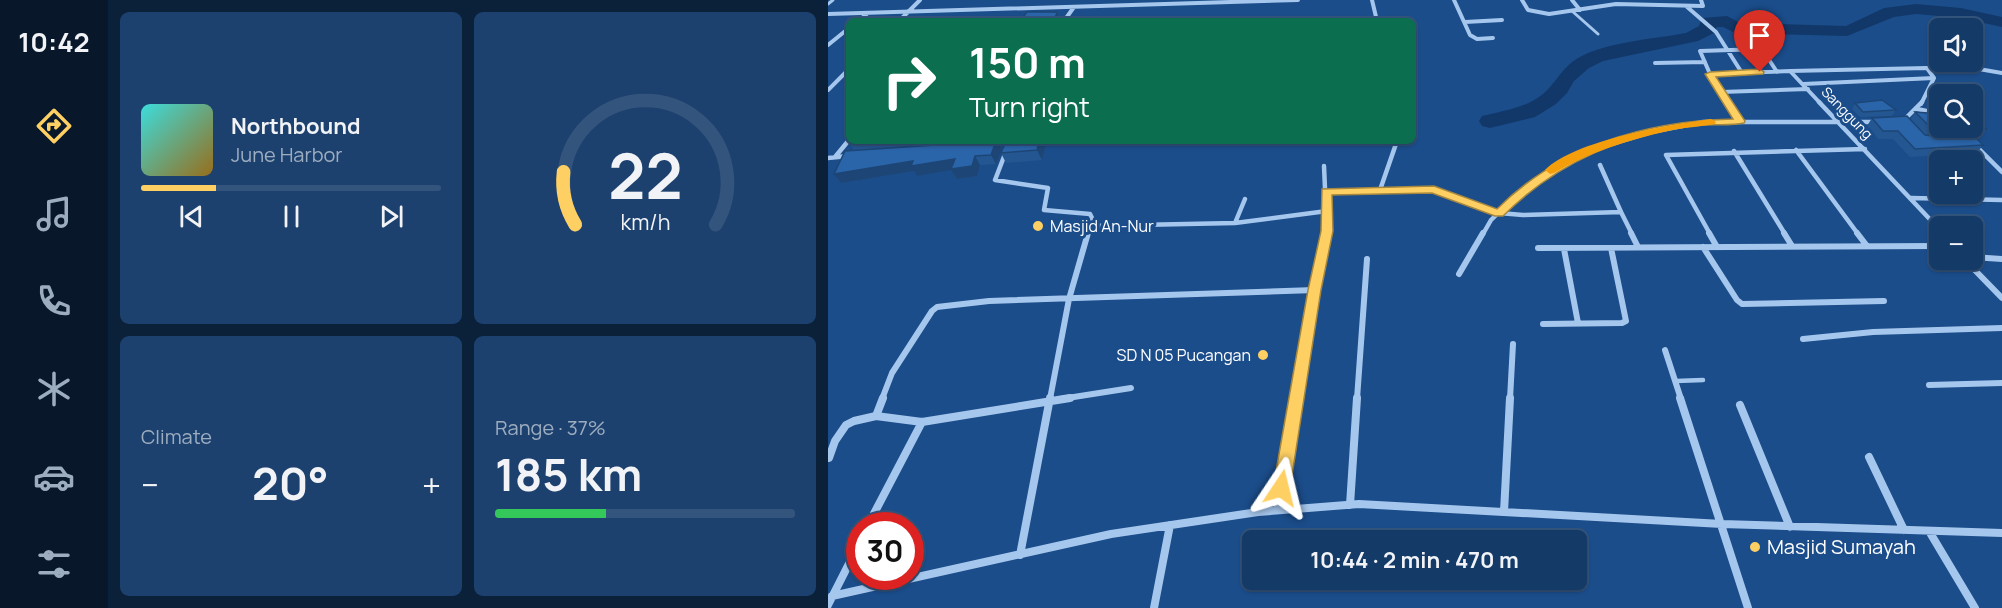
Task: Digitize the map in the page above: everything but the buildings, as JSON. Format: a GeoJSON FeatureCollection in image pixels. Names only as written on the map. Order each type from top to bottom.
{"type":"FeatureCollection","features":[{"type":"Feature","properties":{"kind":"street"},"geometry":{"type":"LineString","coordinates":[[902,18],[920,0]]}},
{"type":"Feature","properties":{"kind":"street"},"geometry":{"type":"LineString","coordinates":[[1082,7],[1087,0]]}},
{"type":"Feature","properties":{"kind":"street"},"geometry":{"type":"LineString","coordinates":[[828,14],[1082,7],[1148,2],[1298,0]]}},
{"type":"Feature","properties":{"kind":"street"},"geometry":{"type":"LineString","coordinates":[[1372,0],[1376,18]]}},
{"type":"Feature","properties":{"kind":"street"},"geometry":{"type":"LineString","coordinates":[[1454,0],[1473,38],[1494,38]]}},
{"type":"Feature","properties":{"kind":"street"},"geometry":{"type":"LineString","coordinates":[[1522,0],[1527,9],[1534,12],[1572,11],[1616,4],[1702,6],[1701,0]]}},
{"type":"Feature","properties":{"kind":"street"},"geometry":{"type":"LineString","coordinates":[[1572,0],[1580,10]]}},
{"type":"Feature","properties":{"kind":"street"},"geometry":{"type":"LineString","coordinates":[[1019,8],[1023,3]]}},
{"type":"Feature","properties":{"kind":"street"},"geometry":{"type":"LineString","coordinates":[[1686,6],[1716,32],[1743,73]]}},
{"type":"Feature","properties":{"kind":"street"},"geometry":{"type":"LineString","coordinates":[[1066,18],[1074,7]]}},
{"type":"Feature","properties":{"kind":"street"},"geometry":{"type":"LineString","coordinates":[[862,18],[869,13]]}},
{"type":"Feature","properties":{"kind":"street"},"geometry":{"type":"LineString","coordinates":[[1465,22],[1502,20]]}},
{"type":"Feature","properties":{"kind":"street"},"geometry":{"type":"LineString","coordinates":[[828,45],[846,30]]}},
{"type":"Feature","properties":{"kind":"street"},"geometry":{"type":"LineString","coordinates":[[1740,121],[1710,74],[1700,51],[1764,49],[1777,72]]}},
{"type":"Feature","properties":{"kind":"street"},"geometry":{"type":"LineString","coordinates":[[1655,63],[1705,62]]}},
{"type":"Feature","properties":{"kind":"street"},"geometry":{"type":"LineString","coordinates":[[1710,74],[1928,68],[1973,68],[2002,72]]}},
{"type":"Feature","properties":{"kind":"street"},"geometry":{"type":"LineString","coordinates":[[1898,121],[1904,120],[1917,109],[1930,90],[1934,78],[1928,68]]}},
{"type":"Feature","properties":{"kind":"street","name":"Sanggung"},"geometry":{"type":"LineString","coordinates":[[1790,71],[1929,218]]}},
{"type":"Feature","properties":{"kind":"street"},"geometry":{"type":"LineString","coordinates":[[828,90],[846,72]]}},
{"type":"Feature","properties":{"kind":"street"},"geometry":{"type":"LineString","coordinates":[[1803,84],[1934,78]]}},
{"type":"Feature","properties":{"kind":"street"},"geometry":{"type":"LineString","coordinates":[[1721,92],[1808,89]]}},
{"type":"Feature","properties":{"kind":"street"},"geometry":{"type":"LineString","coordinates":[[1917,109],[1929,112]]}},
{"type":"Feature","properties":{"kind":"street"},"geometry":{"type":"LineString","coordinates":[[1904,120],[1909,126]]}},
{"type":"Feature","properties":{"kind":"street"},"geometry":{"type":"LineString","coordinates":[[1459,274],[1482,234],[1499,213],[1517,195],[1578,154],[1670,127],[1703,122],[1881,122]]}},
{"type":"Feature","properties":{"kind":"street"},"geometry":{"type":"LineString","coordinates":[[1969,139],[2002,172]]}},
{"type":"Feature","properties":{"kind":"street"},"geometry":{"type":"LineString","coordinates":[[836,157],[846,144]]}},
{"type":"Feature","properties":{"kind":"street"},"geometry":{"type":"LineString","coordinates":[[926,150],[930,144]]}},
{"type":"Feature","properties":{"kind":"street"},"geometry":{"type":"LineString","coordinates":[[996,146],[1005,144]]}},
{"type":"Feature","properties":{"kind":"street"},"geometry":{"type":"LineString","coordinates":[[1009,144],[995,180],[1046,187],[1049,190],[1043,206],[1044,210],[1088,213],[1092,218],[1069,299],[1020,555]]}},
{"type":"Feature","properties":{"kind":"street"},"geometry":{"type":"LineString","coordinates":[[1380,190],[1396,144]]}},
{"type":"Feature","properties":{"kind":"street"},"geometry":{"type":"LineString","coordinates":[[915,151],[938,149]]}},
{"type":"Feature","properties":{"kind":"street"},"geometry":{"type":"LineString","coordinates":[[1717,247],[1666,155],[1734,151],[1865,149]]}},
{"type":"Feature","properties":{"kind":"street"},"geometry":{"type":"LineString","coordinates":[[1796,150],[1867,246]]}},
{"type":"Feature","properties":{"kind":"street"},"geometry":{"type":"LineString","coordinates":[[1734,151],[1792,246]]}},
{"type":"Feature","properties":{"kind":"street"},"geometry":{"type":"LineString","coordinates":[[828,158],[858,156]]}},
{"type":"Feature","properties":{"kind":"street"},"geometry":{"type":"LineString","coordinates":[[1600,165],[1638,247]]}},
{"type":"Feature","properties":{"kind":"street"},"geometry":{"type":"LineString","coordinates":[[1278,510],[1327,231],[1324,166]]}},
{"type":"Feature","properties":{"kind":"street"},"geometry":{"type":"LineString","coordinates":[[1326,192],[1440,191],[1499,213],[1621,212]]}},
{"type":"Feature","properties":{"kind":"street"},"geometry":{"type":"LineString","coordinates":[[1911,198],[2002,200]]}},
{"type":"Feature","properties":{"kind":"street"},"geometry":{"type":"LineString","coordinates":[[1235,223],[1245,199]]}},
{"type":"Feature","properties":{"kind":"street"},"geometry":{"type":"LineString","coordinates":[[1089,226],[1235,223],[1327,211]]}},
{"type":"Feature","properties":{"kind":"street"},"geometry":{"type":"LineString","coordinates":[[1538,248],[1929,246]]}},
{"type":"Feature","properties":{"kind":"street"},"geometry":{"type":"LineString","coordinates":[[1703,247],[1737,300],[1742,304],[1884,301]]}},
{"type":"Feature","properties":{"kind":"street"},"geometry":{"type":"LineString","coordinates":[[1543,324],[1622,323],[1626,320],[1611,248]]}},
{"type":"Feature","properties":{"kind":"street"},"geometry":{"type":"LineString","coordinates":[[1564,249],[1578,323]]}},
{"type":"Feature","properties":{"kind":"street"},"geometry":{"type":"LineString","coordinates":[[1983,258],[2002,259]]}},
{"type":"Feature","properties":{"kind":"street"},"geometry":{"type":"LineString","coordinates":[[1354,504],[1368,259]]}},
{"type":"Feature","properties":{"kind":"street"},"geometry":{"type":"LineString","coordinates":[[1975,270],[2002,298]]}},
{"type":"Feature","properties":{"kind":"street"},"geometry":{"type":"LineString","coordinates":[[876,416],[892,373],[934,308],[989,301],[1315,290]]}},
{"type":"Feature","properties":{"kind":"street"},"geometry":{"type":"LineString","coordinates":[[1803,339],[1873,332],[2002,328]]}},
{"type":"Feature","properties":{"kind":"street"},"geometry":{"type":"LineString","coordinates":[[1504,512],[1513,344]]}},
{"type":"Feature","properties":{"kind":"street"},"geometry":{"type":"LineString","coordinates":[[1665,350],[1748,608]]}},
{"type":"Feature","properties":{"kind":"street"},"geometry":{"type":"LineString","coordinates":[[1929,385],[2002,383]]}},
{"type":"Feature","properties":{"kind":"street"},"geometry":{"type":"LineString","coordinates":[[829,458],[835,441],[846,425],[876,416],[922,422],[1131,388]]}},
{"type":"Feature","properties":{"kind":"street"},"geometry":{"type":"LineString","coordinates":[[1740,405],[1790,527]]}},
{"type":"Feature","properties":{"kind":"street"},"geometry":{"type":"LineString","coordinates":[[875,512],[922,422]]}},
{"type":"Feature","properties":{"kind":"street"},"geometry":{"type":"LineString","coordinates":[[1869,457],[1904,530]]}},
{"type":"Feature","properties":{"kind":"street"},"geometry":{"type":"LineString","coordinates":[[832,596],[1111,534],[1278,510],[1354,504],[1722,524],[2002,533]]}},
{"type":"Feature","properties":{"kind":"street"},"geometry":{"type":"LineString","coordinates":[[1154,608],[1170,525]]}},
{"type":"Feature","properties":{"kind":"street"},"geometry":{"type":"LineString","coordinates":[[1929,531],[1975,608]]}},
{"type":"Feature","properties":{"kind":"street"},"geometry":{"type":"LineString","coordinates":[[828,605],[846,569]]}},
{"type":"Feature","properties":{"kind":"lane"},"geometry":{"type":"LineString","coordinates":[[828,4],[833,0]]}},
{"type":"Feature","properties":{"kind":"lane"},"geometry":{"type":"LineString","coordinates":[[1572,11],[1598,34]]}},
{"type":"Feature","properties":{"kind":"lane"},"geometry":{"type":"LineString","coordinates":[[1676,381],[1703,380]]}},
{"type":"Feature","properties":{"kind":"waterway"},"geometry":{"type":"LineString","coordinates":[[1490,121],[1527,112],[1549,100],[1560,89],[1566,78],[1582,64],[1597,56],[1691,37],[1708,29],[1708,22],[1727,21],[1735,28],[1847,31],[1890,12],[1916,9],[1961,13],[2002,22]]}},
{"type":"Feature","properties":{"kind":"slow traffic"},"geometry":{"type":"LineString","coordinates":[[1550,170],[1578,154],[1622,140],[1670,127],[1711,122]]}},
{"type":"Feature","properties":{"kind":"place","name":"Masjid An-Nur"},"geometry":{"type":"Point","coordinates":[1038,226]}},
{"type":"Feature","properties":{"kind":"place","name":"SD N 05 Pucangan"},"geometry":{"type":"Point","coordinates":[1263,355]}},
{"type":"Feature","properties":{"kind":"place","name":"Masjid Sumayah"},"geometry":{"type":"Point","coordinates":[1755,547]}},
{"type":"Feature","properties":{"kind":"route"},"geometry":{"type":"LineString","coordinates":[[1281,488],[1327,231],[1326,192],[1434,189],[1499,213],[1517,195],[1552,169],[1578,154],[1670,127],[1703,122],[1740,121],[1710,74],[1760,72]]}}]}
